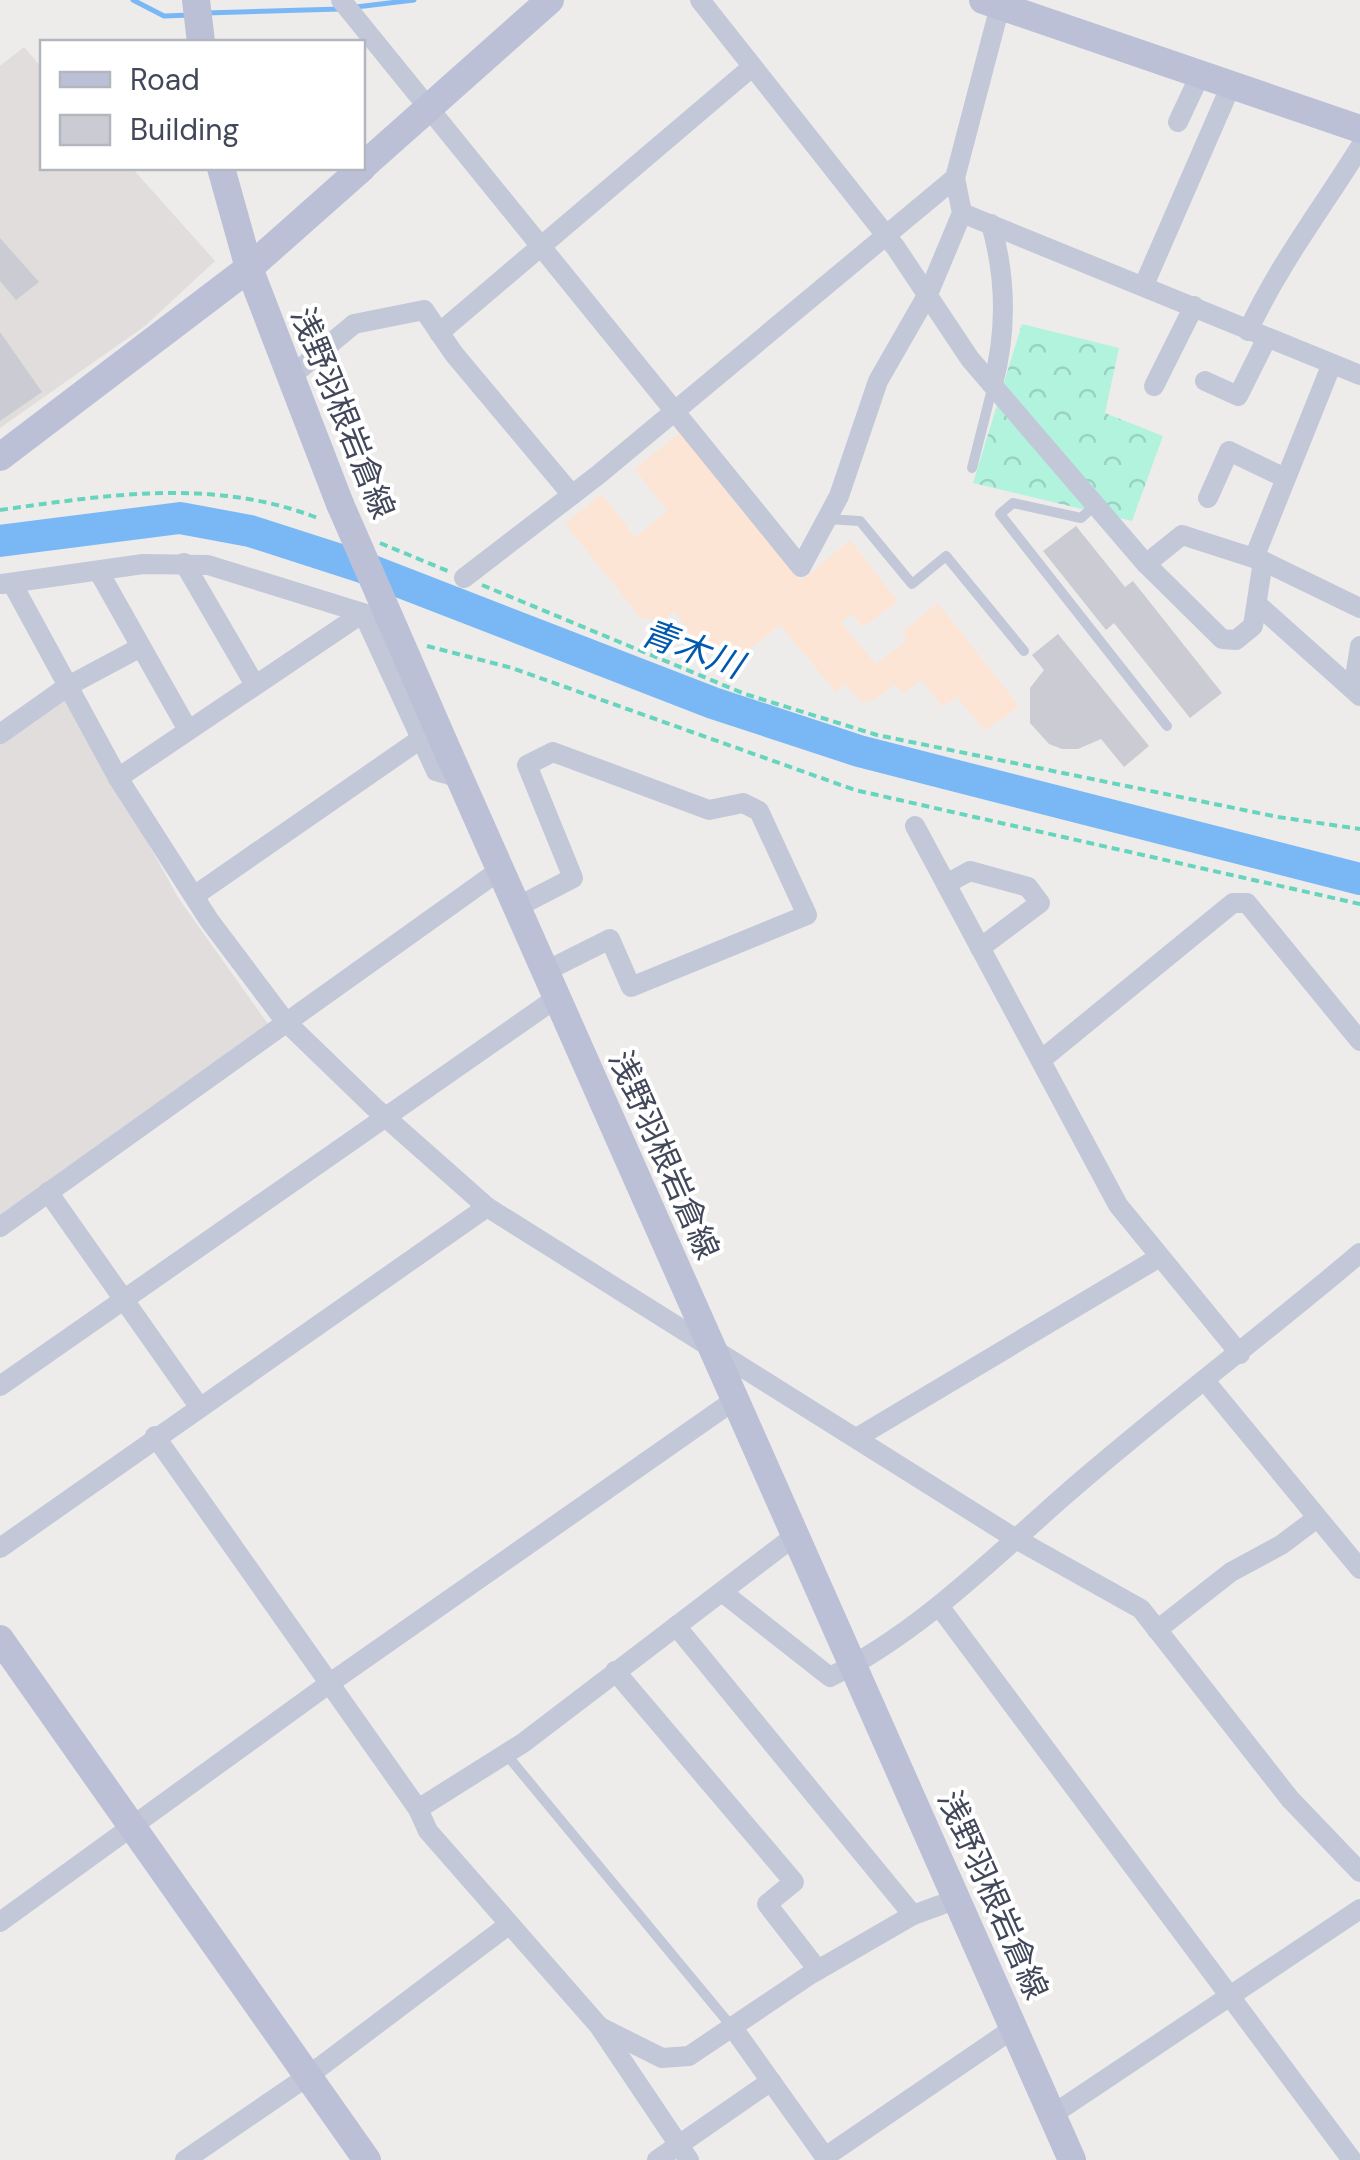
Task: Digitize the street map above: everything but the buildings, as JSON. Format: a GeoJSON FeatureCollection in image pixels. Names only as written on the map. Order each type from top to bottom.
{"type":"FeatureCollection","features":[{"type":"Feature","properties":{"kind":"main road"},"geometry":{"type":"LineString","coordinates":[[196,0],[201,40]]}},
{"type":"Feature","properties":{"kind":"main road"},"geometry":{"type":"LineString","coordinates":[[365,164],[550,0]]}},
{"type":"Feature","properties":{"kind":"main road"},"geometry":{"type":"LineString","coordinates":[[992,3],[1360,129]]}},
{"type":"Feature","properties":{"kind":"main road","name":"浅野羽根岩倉線"},"geometry":{"type":"LineString","coordinates":[[222,170],[249,268],[331,512],[398,638],[1072,2160]]}},
{"type":"Feature","properties":{"kind":"main road"},"geometry":{"type":"LineString","coordinates":[[0,458],[249,268],[359,170]]}},
{"type":"Feature","properties":{"kind":"main road"},"geometry":{"type":"LineString","coordinates":[[0,1639],[367,2160]]}},
{"type":"Feature","properties":{"kind":"street"},"geometry":{"type":"LineString","coordinates":[[341,0],[801,567],[839,496],[878,381],[929,292],[962,213],[956,178],[992,3]]}},
{"type":"Feature","properties":{"kind":"street"},"geometry":{"type":"LineString","coordinates":[[700,0],[929,292],[970,358],[1146,564],[1222,640],[1236,640],[1254,626],[1259,560],[1285,478],[1331,366]]}},
{"type":"Feature","properties":{"kind":"street"},"geometry":{"type":"LineString","coordinates":[[439,333],[752,67]]}},
{"type":"Feature","properties":{"kind":"street"},"geometry":{"type":"LineString","coordinates":[[1178,122],[1200,73]]}},
{"type":"Feature","properties":{"kind":"street"},"geometry":{"type":"LineString","coordinates":[[1144,284],[1232,83]]}},
{"type":"Feature","properties":{"kind":"street"},"geometry":{"type":"LineString","coordinates":[[1205,381],[1238,396],[1276,270],[1320,213],[1360,147]]}},
{"type":"Feature","properties":{"kind":"street"},"geometry":{"type":"LineString","coordinates":[[464,578],[572,495],[884,233],[956,178]]}},
{"type":"Feature","properties":{"kind":"street"},"geometry":{"type":"LineString","coordinates":[[962,213],[1360,375]]}},
{"type":"Feature","properties":{"kind":"street"},"geometry":{"type":"LineString","coordinates":[[991,224],[999,254],[1003,302],[1003,347],[993,384]]}},
{"type":"Feature","properties":{"kind":"street"},"geometry":{"type":"LineString","coordinates":[[1154,386],[1194,306]]}},
{"type":"Feature","properties":{"kind":"street"},"geometry":{"type":"LineString","coordinates":[[289,378],[354,324],[424,310],[572,495]]}},
{"type":"Feature","properties":{"kind":"street"},"geometry":{"type":"LineString","coordinates":[[1208,498],[1229,451],[1285,478]]}},
{"type":"Feature","properties":{"kind":"street"},"geometry":{"type":"LineString","coordinates":[[1146,564],[1182,535],[1259,560],[1360,608]]}},
{"type":"Feature","properties":{"kind":"street"},"geometry":{"type":"LineString","coordinates":[[184,564],[255,685]]}},
{"type":"Feature","properties":{"kind":"street"},"geometry":{"type":"LineString","coordinates":[[455,766],[436,771],[363,613],[236,572],[184,564],[6,584],[118,778],[194,896],[285,1021],[383,1116],[486,1206],[1016,1539],[1141,1609],[1290,1798],[1360,1872]]}},
{"type":"Feature","properties":{"kind":"street"},"geometry":{"type":"LineString","coordinates":[[99,572],[188,730]]}},
{"type":"Feature","properties":{"kind":"street"},"geometry":{"type":"LineString","coordinates":[[1257,604],[1356,692]]}},
{"type":"Feature","properties":{"kind":"street"},"geometry":{"type":"LineString","coordinates":[[118,778],[363,613]]}},
{"type":"Feature","properties":{"kind":"street"},"geometry":{"type":"LineString","coordinates":[[1356,692],[1360,646]]}},
{"type":"Feature","properties":{"kind":"street"},"geometry":{"type":"LineString","coordinates":[[0,734],[68,686],[140,647]]}},
{"type":"Feature","properties":{"kind":"street"},"geometry":{"type":"LineString","coordinates":[[194,896],[422,738]]}},
{"type":"Feature","properties":{"kind":"street"},"geometry":{"type":"LineString","coordinates":[[517,907],[574,878],[527,765],[553,752],[709,810],[743,803],[759,811],[806,915],[631,987],[610,938],[544,972]]}},
{"type":"Feature","properties":{"kind":"street"},"geometry":{"type":"LineString","coordinates":[[915,826],[1118,1205],[1240,1354]]}},
{"type":"Feature","properties":{"kind":"street"},"geometry":{"type":"LineString","coordinates":[[0,1227],[500,870]]}},
{"type":"Feature","properties":{"kind":"street"},"geometry":{"type":"LineString","coordinates":[[946,884],[970,871],[1028,887],[1040,903],[980,948]]}},
{"type":"Feature","properties":{"kind":"street"},"geometry":{"type":"LineString","coordinates":[[1041,1060],[1233,902],[1247,903],[1360,1042]]}},
{"type":"Feature","properties":{"kind":"street"},"geometry":{"type":"LineString","coordinates":[[0,1386],[555,999]]}},
{"type":"Feature","properties":{"kind":"street"},"geometry":{"type":"LineString","coordinates":[[48,1192],[120,1301],[198,1406]]}},
{"type":"Feature","properties":{"kind":"street"},"geometry":{"type":"LineString","coordinates":[[0,1548],[486,1206]]}},
{"type":"Feature","properties":{"kind":"street"},"geometry":{"type":"LineString","coordinates":[[722,1592],[830,1677],[853,1665],[939,1606],[1360,1254]]}},
{"type":"Feature","properties":{"kind":"street"},"geometry":{"type":"LineString","coordinates":[[858,1437],[1158,1258]]}},
{"type":"Feature","properties":{"kind":"street"},"geometry":{"type":"LineString","coordinates":[[1206,1382],[1360,1569]]}},
{"type":"Feature","properties":{"kind":"street"},"geometry":{"type":"LineString","coordinates":[[0,1922],[135,1828],[330,1683],[736,1399]]}},
{"type":"Feature","properties":{"kind":"street"},"geometry":{"type":"LineString","coordinates":[[156,1436],[418,1809],[428,1831],[598,2026],[684,2152]]}},
{"type":"Feature","properties":{"kind":"street"},"geometry":{"type":"LineString","coordinates":[[1157,1630],[1231,1572],[1281,1546],[1317,1518]]}},
{"type":"Feature","properties":{"kind":"street"},"geometry":{"type":"LineString","coordinates":[[418,1809],[506,1754],[796,1535]]}},
{"type":"Feature","properties":{"kind":"street"},"geometry":{"type":"LineString","coordinates":[[939,1606],[1352,2160]]}},
{"type":"Feature","properties":{"kind":"street"},"geometry":{"type":"LineString","coordinates":[[676,1626],[912,1915]]}},
{"type":"Feature","properties":{"kind":"street"},"geometry":{"type":"LineString","coordinates":[[615,1671],[794,1882],[767,1904],[818,1970]]}},
{"type":"Feature","properties":{"kind":"street"},"geometry":{"type":"LineString","coordinates":[[598,2026],[662,2058],[689,2056],[818,1970],[912,1915],[957,1899]]}},
{"type":"Feature","properties":{"kind":"street"},"geometry":{"type":"LineString","coordinates":[[1052,2115],[1360,1909]]}},
{"type":"Feature","properties":{"kind":"street"},"geometry":{"type":"LineString","coordinates":[[185,2160],[308,2076],[507,1926]]}},
{"type":"Feature","properties":{"kind":"street"},"geometry":{"type":"LineString","coordinates":[[733,2028],[825,2157],[1014,2028]]}},
{"type":"Feature","properties":{"kind":"street"},"geometry":{"type":"LineString","coordinates":[[657,2160],[684,2152],[770,2081]]}},
{"type":"Feature","properties":{"kind":"lane"},"geometry":{"type":"LineString","coordinates":[[972,468],[993,384]]}},
{"type":"Feature","properties":{"kind":"lane"},"geometry":{"type":"LineString","coordinates":[[1095,505],[1080,518],[1013,503],[1000,514],[1167,726]]}},
{"type":"Feature","properties":{"kind":"lane"},"geometry":{"type":"LineString","coordinates":[[827,519],[860,520],[912,584],[946,556],[1024,651]]}},
{"type":"Feature","properties":{"kind":"lane"},"geometry":{"type":"LineString","coordinates":[[506,1754],[733,2028]]}},
{"type":"Feature","properties":{"kind":"path"},"geometry":{"type":"LineString","coordinates":[[0,510],[140,491],[207,493],[331,512]]}},
{"type":"Feature","properties":{"kind":"path"},"geometry":{"type":"LineString","coordinates":[[371,540],[745,694],[876,735],[1360,829]]}},
{"type":"Feature","properties":{"kind":"path"},"geometry":{"type":"LineString","coordinates":[[398,638],[512,668],[855,790],[1360,904]]}},
{"type":"Feature","properties":{"kind":"shaded area"},"geometry":{"type":"Polygon","coordinates":[[[24,47],[40,66],[40,170],[134,170],[215,261],[145,326],[0,428],[0,66],[24,47]]]}},
{"type":"Feature","properties":{"kind":"shaded area"},"geometry":{"type":"Polygon","coordinates":[[[680,432],[801,581],[850,540],[898,601],[863,627],[852,614],[841,622],[875,664],[907,640],[902,632],[938,603],[1019,706],[985,731],[957,697],[942,707],[921,680],[902,694],[895,685],[872,701],[860,701],[846,685],[836,692],[780,625],[740,656],[703,650],[674,611],[661,622],[640,617],[565,524],[602,494],[635,537],[667,511],[635,469],[680,432]]]}},
{"type":"Feature","properties":{"kind":"shaded area"},"geometry":{"type":"Polygon","coordinates":[[[66,696],[179,899],[268,1024],[0,1215],[0,744],[66,696]]]}},
{"type":"Feature","properties":{"kind":"green space"},"geometry":{"type":"Polygon","coordinates":[[[1022,324],[1119,348],[1105,413],[1163,436],[1132,521],[973,483],[1022,324]]]}},
{"type":"Feature","properties":{"kind":"waterway"},"geometry":{"type":"LineString","coordinates":[[133,0],[164,16],[191,15]]}},
{"type":"Feature","properties":{"kind":"waterway"},"geometry":{"type":"LineString","coordinates":[[356,7],[414,0]]}},
{"type":"Feature","properties":{"kind":"waterway"},"geometry":{"type":"LineString","coordinates":[[206,13],[340,9]]}},
{"type":"Feature","properties":{"kind":"waterway","name":"青木川"},"geometry":{"type":"LineString","coordinates":[[0,541],[180,518],[250,531],[362,567],[713,703],[859,751],[1360,879]]}}]}
